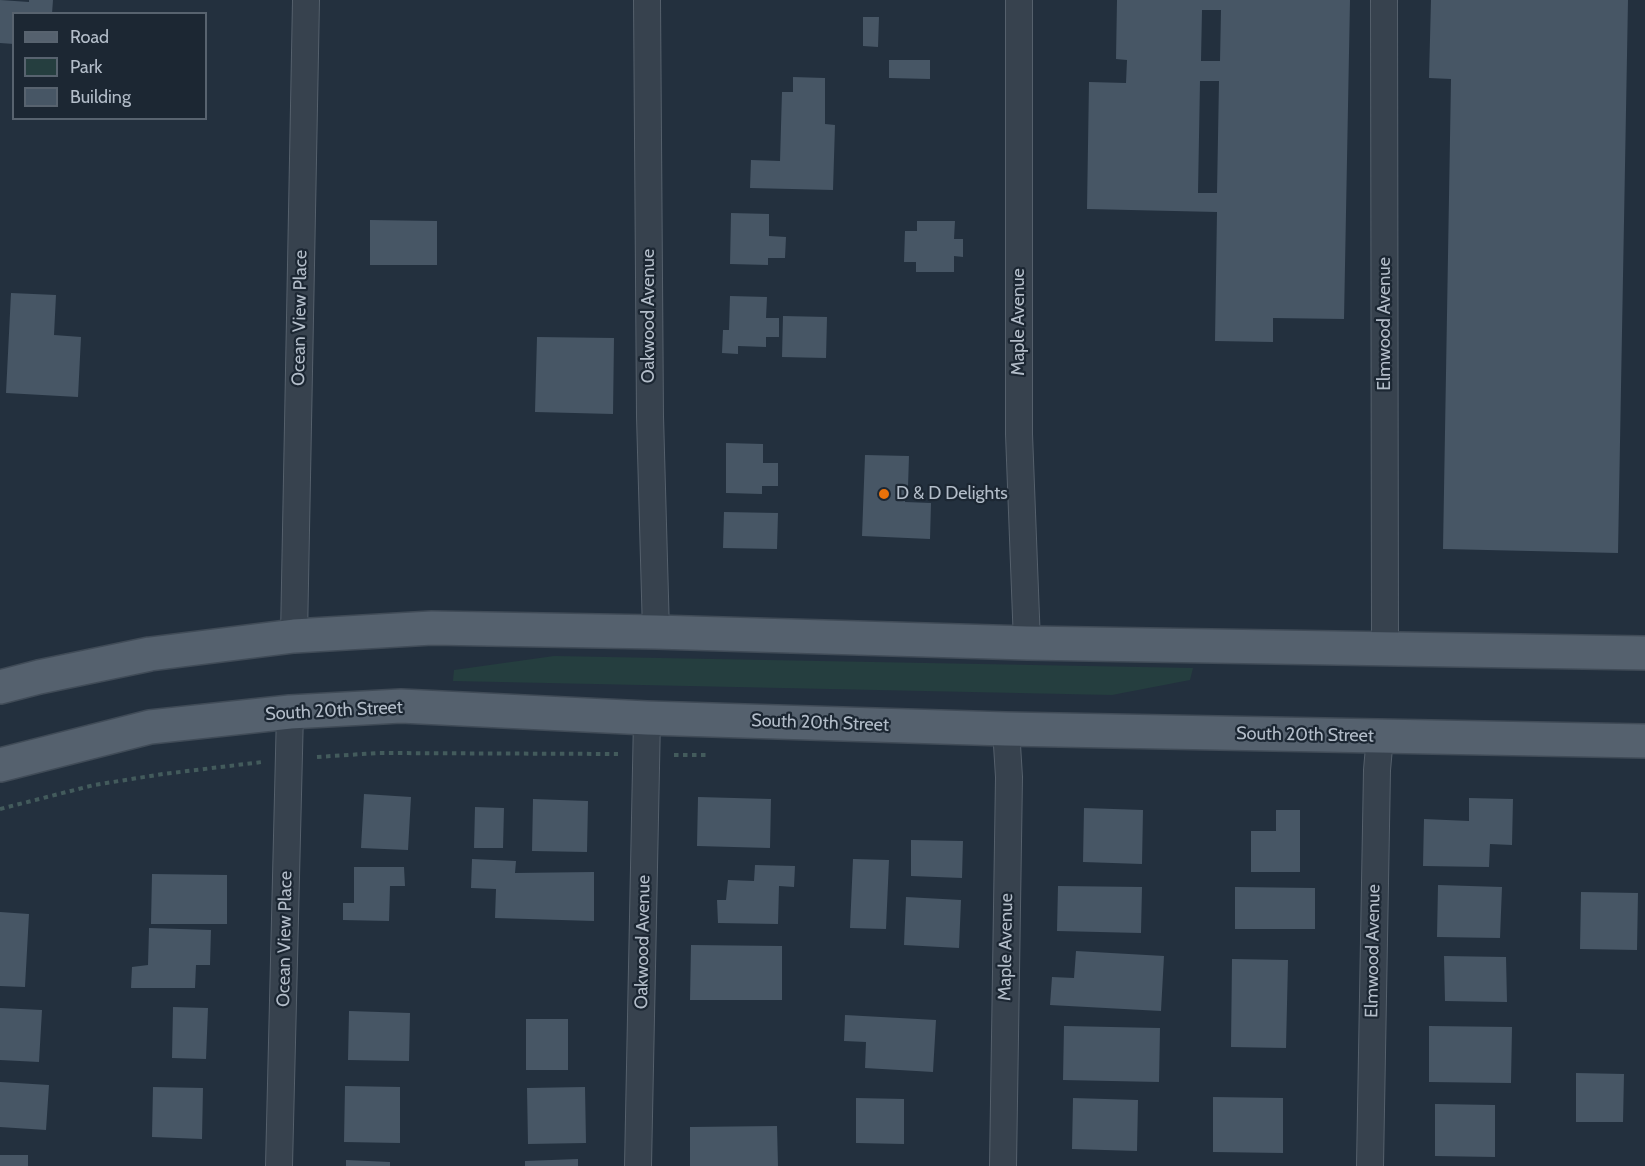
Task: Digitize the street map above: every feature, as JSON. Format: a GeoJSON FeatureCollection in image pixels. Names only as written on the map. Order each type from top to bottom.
{"type":"FeatureCollection","features":[{"type":"Feature","properties":{"kind":"main road"},"geometry":{"type":"LineString","coordinates":[[0,687],[150,654],[294,636],[432,628],[1027,643],[1645,653]]}},
{"type":"Feature","properties":{"kind":"main road","name":"South 20th Street"},"geometry":{"type":"LineString","coordinates":[[0,765],[150,727],[290,712],[401,706],[648,718],[1006,729],[1645,741]]}},
{"type":"Feature","properties":{"kind":"street","name":"Ocean View Place"},"geometry":{"type":"LineString","coordinates":[[294,636],[306,0]]}},
{"type":"Feature","properties":{"kind":"street","name":"Oakwood Avenue"},"geometry":{"type":"LineString","coordinates":[[647,0],[650,416],[656,632]]}},
{"type":"Feature","properties":{"kind":"street","name":"Maple Avenue"},"geometry":{"type":"LineString","coordinates":[[1018,0],[1019,434],[1027,643]]}},
{"type":"Feature","properties":{"kind":"street","name":"Elmwood Avenue"},"geometry":{"type":"LineString","coordinates":[[1384,0],[1385,648]]}},
{"type":"Feature","properties":{"kind":"street","name":"Ocean View Place"},"geometry":{"type":"LineString","coordinates":[[279,1166],[290,712]]}},
{"type":"Feature","properties":{"kind":"street","name":"Oakwood Avenue"},"geometry":{"type":"LineString","coordinates":[[638,1166],[648,718]]}},
{"type":"Feature","properties":{"kind":"street","name":"Maple Avenue"},"geometry":{"type":"LineString","coordinates":[[1003,1166],[1009,777],[1006,729]]}},
{"type":"Feature","properties":{"kind":"street","name":"Elmwood Avenue"},"geometry":{"type":"LineString","coordinates":[[1370,1166],[1377,782],[1380,736]]}},
{"type":"Feature","properties":{"kind":"path"},"geometry":{"type":"LineString","coordinates":[[0,809],[94,785],[289,759],[378,753],[717,756]]}},
{"type":"Feature","properties":{"kind":"green space"},"geometry":{"type":"Polygon","coordinates":[[[554,656],[1193,668],[1190,680],[1112,695],[453,681],[454,670],[554,656]]]}},
{"type":"Feature","properties":{"kind":"building"},"geometry":{"type":"Polygon","coordinates":[[[0,0],[29,2],[29,0],[53,0],[52,12],[12,12],[12,44],[0,43],[0,0]]]}},
{"type":"Feature","properties":{"kind":"building"},"geometry":{"type":"Polygon","coordinates":[[[1117,0],[1350,0],[1344,319],[1273,318],[1273,342],[1215,341],[1217,212],[1087,209],[1089,82],[1126,83],[1127,60],[1116,59],[1117,0]],[[1202,10],[1201,61],[1220,61],[1221,10],[1202,10]],[[1200,81],[1198,193],[1217,193],[1219,81],[1200,81]]]}},
{"type":"Feature","properties":{"kind":"building"},"geometry":{"type":"Polygon","coordinates":[[[1431,0],[1628,0],[1618,553],[1443,549],[1451,79],[1429,78],[1431,0]]]}},
{"type":"Feature","properties":{"kind":"building"},"geometry":{"type":"Polygon","coordinates":[[[863,17],[879,17],[878,47],[863,46],[863,17]]]}},
{"type":"Feature","properties":{"kind":"building"},"geometry":{"type":"Polygon","coordinates":[[[889,60],[930,60],[930,79],[889,78],[889,60]]]}},
{"type":"Feature","properties":{"kind":"building"},"geometry":{"type":"Polygon","coordinates":[[[793,77],[825,78],[825,124],[835,125],[833,190],[750,188],[751,160],[780,161],[782,92],[793,92],[793,77]]]}},
{"type":"Feature","properties":{"kind":"building"},"geometry":{"type":"Polygon","coordinates":[[[731,213],[769,214],[769,236],[786,237],[785,258],[768,258],[768,265],[730,264],[731,213]]]}},
{"type":"Feature","properties":{"kind":"building"},"geometry":{"type":"Polygon","coordinates":[[[370,220],[437,221],[437,265],[370,265],[370,220]]]}},
{"type":"Feature","properties":{"kind":"building"},"geometry":{"type":"Polygon","coordinates":[[[917,221],[955,221],[954,239],[963,239],[963,257],[954,256],[954,272],[916,272],[916,262],[904,262],[905,231],[917,231],[917,221]]]}},
{"type":"Feature","properties":{"kind":"building"},"geometry":{"type":"Polygon","coordinates":[[[11,293],[56,295],[54,335],[81,337],[78,397],[6,393],[11,293]]]}},
{"type":"Feature","properties":{"kind":"building"},"geometry":{"type":"Polygon","coordinates":[[[730,296],[767,297],[766,318],[779,318],[779,337],[766,337],[766,347],[738,346],[738,354],[722,353],[723,330],[729,330],[730,296]]]}},
{"type":"Feature","properties":{"kind":"building"},"geometry":{"type":"Polygon","coordinates":[[[783,316],[827,317],[826,358],[782,357],[783,316]]]}},
{"type":"Feature","properties":{"kind":"building"},"geometry":{"type":"Polygon","coordinates":[[[537,337],[614,338],[613,414],[535,412],[537,337]]]}},
{"type":"Feature","properties":{"kind":"building"},"geometry":{"type":"Polygon","coordinates":[[[726,443],[763,444],[763,463],[778,463],[778,486],[762,486],[762,494],[726,493],[726,443]]]}},
{"type":"Feature","properties":{"kind":"building","name":"D & D Delights"},"geometry":{"type":"Polygon","coordinates":[[[865,455],[909,456],[905,502],[931,503],[930,539],[862,536],[865,455]]]}},
{"type":"Feature","properties":{"kind":"building"},"geometry":{"type":"Polygon","coordinates":[[[724,512],[778,513],[777,549],[723,548],[724,512]]]}},
{"type":"Feature","properties":{"kind":"building"},"geometry":{"type":"Polygon","coordinates":[[[364,794],[411,797],[408,850],[361,848],[364,794]]]}},
{"type":"Feature","properties":{"kind":"building"},"geometry":{"type":"Polygon","coordinates":[[[698,797],[771,799],[770,848],[697,846],[698,797]]]}},
{"type":"Feature","properties":{"kind":"building"},"geometry":{"type":"Polygon","coordinates":[[[1469,798],[1513,799],[1512,845],[1490,844],[1489,867],[1423,866],[1424,819],[1469,821],[1469,798]]]}},
{"type":"Feature","properties":{"kind":"building"},"geometry":{"type":"Polygon","coordinates":[[[533,799],[588,801],[587,852],[532,851],[533,799]]]}},
{"type":"Feature","properties":{"kind":"building"},"geometry":{"type":"Polygon","coordinates":[[[475,807],[504,808],[503,848],[474,848],[475,807]]]}},
{"type":"Feature","properties":{"kind":"building"},"geometry":{"type":"Polygon","coordinates":[[[1084,808],[1143,810],[1142,864],[1083,862],[1084,808]]]}},
{"type":"Feature","properties":{"kind":"building"},"geometry":{"type":"Polygon","coordinates":[[[1276,810],[1300,810],[1300,872],[1251,872],[1251,831],[1276,831],[1276,810]]]}},
{"type":"Feature","properties":{"kind":"building"},"geometry":{"type":"Polygon","coordinates":[[[911,840],[963,841],[962,878],[911,876],[911,840]]]}},
{"type":"Feature","properties":{"kind":"building"},"geometry":{"type":"Polygon","coordinates":[[[472,859],[516,861],[515,873],[594,872],[594,921],[495,918],[496,889],[471,888],[472,859]]]}},
{"type":"Feature","properties":{"kind":"building"},"geometry":{"type":"Polygon","coordinates":[[[853,859],[889,860],[886,929],[850,928],[853,859]]]}},
{"type":"Feature","properties":{"kind":"building"},"geometry":{"type":"Polygon","coordinates":[[[755,865],[795,866],[794,887],[779,886],[778,924],[718,923],[717,900],[726,900],[728,880],[754,881],[755,865]]]}},
{"type":"Feature","properties":{"kind":"building"},"geometry":{"type":"Polygon","coordinates":[[[354,867],[404,867],[405,886],[390,886],[389,921],[343,920],[343,903],[354,903],[354,867]]]}},
{"type":"Feature","properties":{"kind":"building"},"geometry":{"type":"Polygon","coordinates":[[[152,874],[227,875],[227,924],[151,924],[152,874]]]}},
{"type":"Feature","properties":{"kind":"building"},"geometry":{"type":"Polygon","coordinates":[[[1438,885],[1502,887],[1500,938],[1437,937],[1438,885]]]}},
{"type":"Feature","properties":{"kind":"building"},"geometry":{"type":"Polygon","coordinates":[[[1058,886],[1142,887],[1141,933],[1057,931],[1058,886]]]}},
{"type":"Feature","properties":{"kind":"building"},"geometry":{"type":"Polygon","coordinates":[[[1235,887],[1315,888],[1315,929],[1235,929],[1235,887]]]}},
{"type":"Feature","properties":{"kind":"building"},"geometry":{"type":"Polygon","coordinates":[[[1581,892],[1638,893],[1637,950],[1580,949],[1581,892]]]}},
{"type":"Feature","properties":{"kind":"building"},"geometry":{"type":"Polygon","coordinates":[[[906,897],[961,900],[959,948],[904,945],[906,897]]]}},
{"type":"Feature","properties":{"kind":"building"},"geometry":{"type":"Polygon","coordinates":[[[0,912],[29,914],[25,987],[0,986],[0,912]]]}},
{"type":"Feature","properties":{"kind":"building"},"geometry":{"type":"Polygon","coordinates":[[[149,928],[211,930],[210,965],[196,965],[195,988],[131,988],[132,967],[148,965],[149,928]]]}},
{"type":"Feature","properties":{"kind":"building"},"geometry":{"type":"Polygon","coordinates":[[[691,945],[782,946],[782,1000],[690,1000],[691,945]]]}},
{"type":"Feature","properties":{"kind":"building"},"geometry":{"type":"Polygon","coordinates":[[[1076,951],[1164,956],[1161,1011],[1050,1005],[1052,977],[1074,978],[1076,951]]]}},
{"type":"Feature","properties":{"kind":"building"},"geometry":{"type":"Polygon","coordinates":[[[1444,956],[1506,957],[1507,1002],[1445,1001],[1444,956]]]}},
{"type":"Feature","properties":{"kind":"building"},"geometry":{"type":"Polygon","coordinates":[[[1232,959],[1288,960],[1286,1048],[1231,1047],[1232,959]]]}},
{"type":"Feature","properties":{"kind":"building"},"geometry":{"type":"Polygon","coordinates":[[[173,1007],[208,1008],[206,1059],[172,1058],[173,1007]]]}},
{"type":"Feature","properties":{"kind":"building"},"geometry":{"type":"Polygon","coordinates":[[[0,1008],[42,1010],[39,1062],[0,1060],[0,1008]]]}},
{"type":"Feature","properties":{"kind":"building"},"geometry":{"type":"Polygon","coordinates":[[[349,1011],[410,1013],[409,1061],[348,1060],[349,1011]]]}},
{"type":"Feature","properties":{"kind":"building"},"geometry":{"type":"Polygon","coordinates":[[[845,1015],[936,1020],[933,1072],[865,1068],[866,1042],[844,1041],[845,1015]]]}},
{"type":"Feature","properties":{"kind":"building"},"geometry":{"type":"Polygon","coordinates":[[[526,1019],[568,1019],[568,1070],[526,1070],[526,1019]]]}},
{"type":"Feature","properties":{"kind":"building"},"geometry":{"type":"Polygon","coordinates":[[[1064,1026],[1160,1028],[1159,1082],[1063,1080],[1064,1026]]]}},
{"type":"Feature","properties":{"kind":"building"},"geometry":{"type":"Polygon","coordinates":[[[1429,1026],[1512,1027],[1511,1083],[1429,1082],[1429,1026]]]}},
{"type":"Feature","properties":{"kind":"building"},"geometry":{"type":"Polygon","coordinates":[[[1576,1073],[1624,1074],[1623,1122],[1576,1122],[1576,1073]]]}},
{"type":"Feature","properties":{"kind":"building"},"geometry":{"type":"Polygon","coordinates":[[[0,1082],[49,1085],[46,1130],[0,1127],[0,1082]]]}},
{"type":"Feature","properties":{"kind":"building"},"geometry":{"type":"Polygon","coordinates":[[[345,1086],[400,1087],[400,1143],[344,1142],[345,1086]]]}},
{"type":"Feature","properties":{"kind":"building"},"geometry":{"type":"Polygon","coordinates":[[[153,1087],[203,1088],[202,1139],[152,1137],[153,1087]]]}},
{"type":"Feature","properties":{"kind":"building"},"geometry":{"type":"Polygon","coordinates":[[[585,1087],[586,1143],[528,1144],[527,1088],[585,1087]]]}},
{"type":"Feature","properties":{"kind":"building"},"geometry":{"type":"Polygon","coordinates":[[[1213,1097],[1283,1098],[1283,1153],[1213,1152],[1213,1097]]]}},
{"type":"Feature","properties":{"kind":"building"},"geometry":{"type":"Polygon","coordinates":[[[856,1098],[904,1099],[904,1144],[856,1143],[856,1098]]]}},
{"type":"Feature","properties":{"kind":"building"},"geometry":{"type":"Polygon","coordinates":[[[1073,1098],[1138,1100],[1137,1151],[1072,1149],[1073,1098]]]}},
{"type":"Feature","properties":{"kind":"building"},"geometry":{"type":"Polygon","coordinates":[[[1435,1104],[1495,1105],[1495,1157],[1435,1156],[1435,1104]]]}},
{"type":"Feature","properties":{"kind":"building"},"geometry":{"type":"Polygon","coordinates":[[[777,1126],[778,1166],[690,1166],[690,1127],[777,1126]]]}},
{"type":"Feature","properties":{"kind":"building"},"geometry":{"type":"Polygon","coordinates":[[[0,1155],[28,1155],[28,1166],[0,1166],[0,1155]]]}},
{"type":"Feature","properties":{"kind":"building"},"geometry":{"type":"Polygon","coordinates":[[[578,1159],[578,1166],[525,1166],[525,1161],[578,1159]]]}},
{"type":"Feature","properties":{"kind":"building"},"geometry":{"type":"Polygon","coordinates":[[[346,1160],[390,1162],[390,1166],[346,1166],[346,1160]]]}},
{"type":"Feature","properties":{"kind":"place","name":"D & D Delights"},"geometry":{"type":"Point","coordinates":[884,494]}}]}
